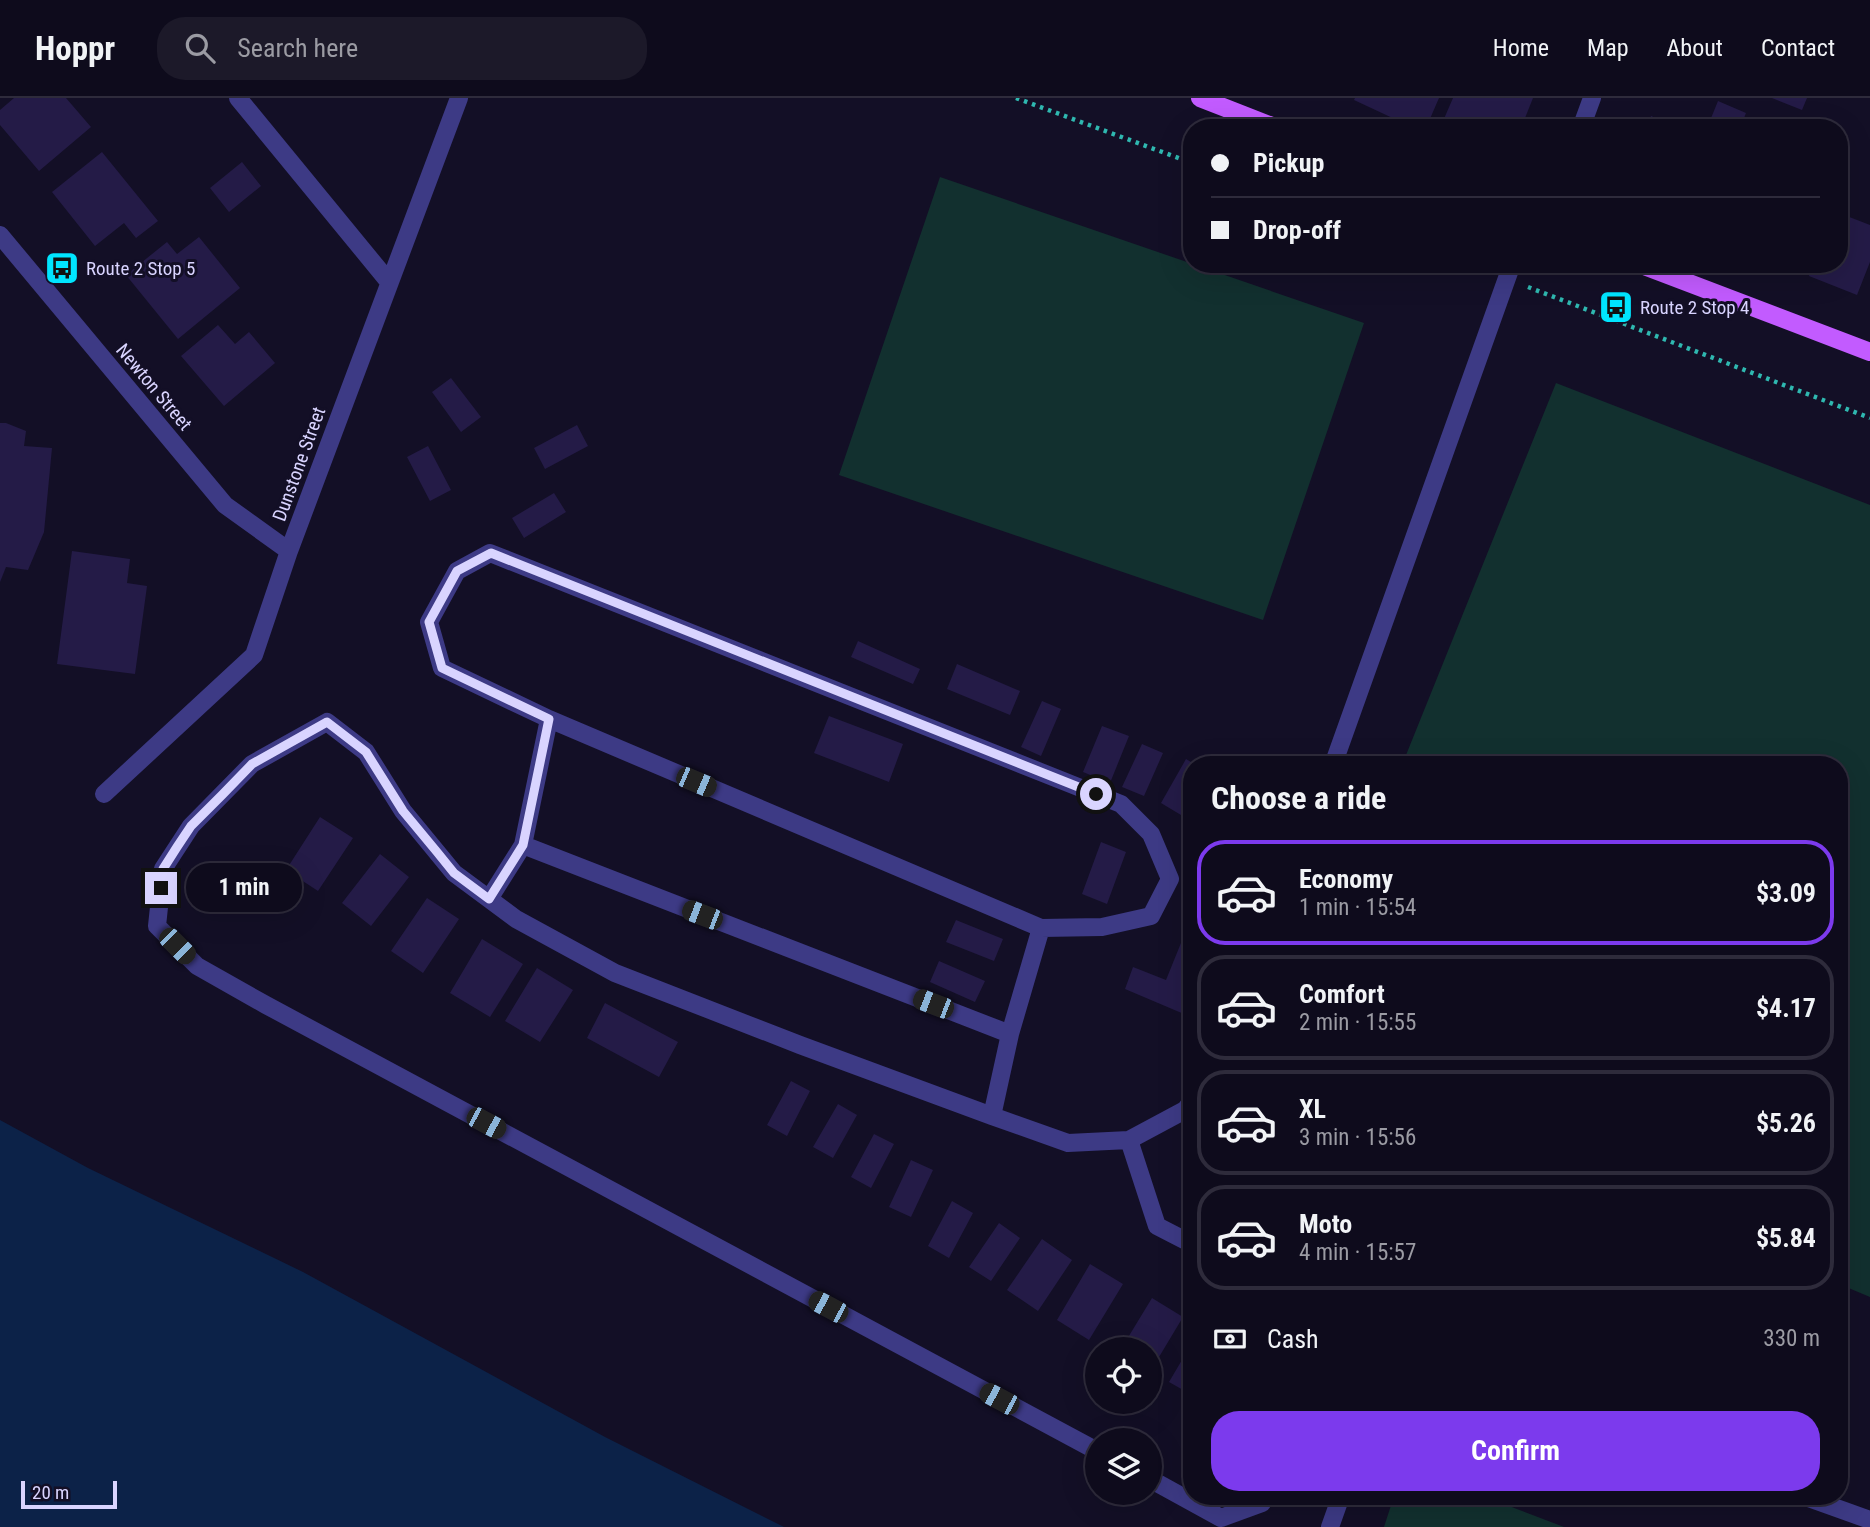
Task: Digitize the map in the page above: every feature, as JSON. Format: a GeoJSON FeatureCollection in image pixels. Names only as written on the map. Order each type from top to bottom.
{"type":"FeatureCollection","features":[{"type":"Feature","properties":{"kind":"main road"},"geometry":{"type":"LineString","coordinates":[[1200,98],[1255,119]]}},
{"type":"Feature","properties":{"kind":"main road"},"geometry":{"type":"LineString","coordinates":[[1663,273],[1870,352]]}},
{"type":"Feature","properties":{"kind":"street"},"geometry":{"type":"LineString","coordinates":[[237,98],[389,282]]}},
{"type":"Feature","properties":{"kind":"street","name":"Dunstone Street"},"geometry":{"type":"LineString","coordinates":[[104,794],[254,654],[289,551],[459,98]]}},
{"type":"Feature","properties":{"kind":"street"},"geometry":{"type":"LineString","coordinates":[[1584,119],[1592,98]]}},
{"type":"Feature","properties":{"kind":"street","name":"Newton Street"},"geometry":{"type":"LineString","coordinates":[[0,235],[225,505],[289,551]]}},
{"type":"Feature","properties":{"kind":"street"},"geometry":{"type":"LineString","coordinates":[[1336,756],[1508,273]]}},
{"type":"Feature","properties":{"kind":"street"},"geometry":{"type":"LineString","coordinates":[[491,553],[1121,804],[1151,834],[1170,878],[1151,916],[1102,927],[1041,929],[549,719],[442,668],[429,622],[457,571],[491,553]]}},
{"type":"Feature","properties":{"kind":"street"},"geometry":{"type":"LineString","coordinates":[[489,899],[523,845],[549,719]]}},
{"type":"Feature","properties":{"kind":"street"},"geometry":{"type":"LineString","coordinates":[[1085,1445],[197,966],[158,926],[163,869],[191,826],[252,764],[327,722],[366,752],[403,811],[454,873],[516,919],[615,972],[800,1045],[1069,1143],[1129,1140],[1183,1111]]}},
{"type":"Feature","properties":{"kind":"street"},"geometry":{"type":"LineString","coordinates":[[523,845],[1010,1034]]}},
{"type":"Feature","properties":{"kind":"street"},"geometry":{"type":"LineString","coordinates":[[992,1116],[1010,1034],[1041,929]]}},
{"type":"Feature","properties":{"kind":"street"},"geometry":{"type":"LineString","coordinates":[[1129,1140],[1157,1226],[1183,1239]]}},
{"type":"Feature","properties":{"kind":"street"},"geometry":{"type":"LineString","coordinates":[[1162,1486],[1183,1497]]}},
{"type":"Feature","properties":{"kind":"street"},"geometry":{"type":"LineString","coordinates":[[1197,1505],[1221,1518],[1257,1505]]}},
{"type":"Feature","properties":{"kind":"street"},"geometry":{"type":"LineString","coordinates":[[1330,1527],[1338,1505]]}},
{"type":"Feature","properties":{"kind":"street"},"geometry":{"type":"LineString","coordinates":[[1828,1505],[1870,1520]]}},
{"type":"Feature","properties":{"kind":"path"},"geometry":{"type":"LineString","coordinates":[[1016,98],[1183,160]]}},
{"type":"Feature","properties":{"kind":"path"},"geometry":{"type":"LineString","coordinates":[[1514,273],[1870,418]]}},
{"type":"Feature","properties":{"kind":"green space"},"geometry":{"type":"Polygon","coordinates":[[[940,177],[1183,261],[1183,273],[1219,273],[1364,323],[1263,620],[839,475],[940,177]]]}},
{"type":"Feature","properties":{"kind":"green space"},"geometry":{"type":"Polygon","coordinates":[[[1556,383],[1870,505],[1870,1297],[1848,1288],[1848,756],[1406,756],[1556,383]]]}},
{"type":"Feature","properties":{"kind":"green space"},"geometry":{"type":"Polygon","coordinates":[[[1391,1505],[1507,1505],[1564,1527],[1384,1527],[1391,1505]]]}},
{"type":"Feature","properties":{"kind":"water"},"geometry":{"type":"Polygon","coordinates":[[[0,1120],[88,1168],[303,1272],[605,1437],[784,1527],[0,1527],[0,1120]]]}},
{"type":"Feature","properties":{"kind":"building"},"geometry":{"type":"Polygon","coordinates":[[[14,98],[66,98],[91,127],[39,171],[0,125],[0,110],[14,98]]]}},
{"type":"Feature","properties":{"kind":"building"},"geometry":{"type":"Polygon","coordinates":[[[1439,98],[1430,119],[1395,119],[1354,100],[1439,98]]]}},
{"type":"Feature","properties":{"kind":"building"},"geometry":{"type":"Polygon","coordinates":[[[1453,98],[1533,98],[1525,119],[1444,119],[1453,98]]]}},
{"type":"Feature","properties":{"kind":"building"},"geometry":{"type":"Polygon","coordinates":[[[1772,98],[1807,98],[1802,110],[1772,98]]]}},
{"type":"Feature","properties":{"kind":"building"},"geometry":{"type":"Polygon","coordinates":[[[1718,101],[1746,113],[1744,119],[1711,119],[1718,101]]]}},
{"type":"Feature","properties":{"kind":"building"},"geometry":{"type":"Polygon","coordinates":[[[102,152],[158,221],[136,238],[124,223],[95,246],[52,192],[102,152]]]}},
{"type":"Feature","properties":{"kind":"building"},"geometry":{"type":"Polygon","coordinates":[[[242,162],[261,186],[229,212],[210,188],[242,162]]]}},
{"type":"Feature","properties":{"kind":"building"},"geometry":{"type":"Polygon","coordinates":[[[1848,216],[1870,225],[1870,262],[1857,295],[1809,276],[1810,273],[1848,273],[1848,216]]]}},
{"type":"Feature","properties":{"kind":"building"},"geometry":{"type":"Polygon","coordinates":[[[199,237],[240,288],[178,339],[126,275],[167,242],[177,254],[199,237]]]}},
{"type":"Feature","properties":{"kind":"building"},"geometry":{"type":"Polygon","coordinates":[[[218,325],[235,344],[249,332],[275,363],[224,406],[181,356],[218,325]]]}},
{"type":"Feature","properties":{"kind":"building"},"geometry":{"type":"Polygon","coordinates":[[[451,378],[481,417],[461,432],[432,392],[451,378]]]}},
{"type":"Feature","properties":{"kind":"building"},"geometry":{"type":"Polygon","coordinates":[[[0,423],[26,431],[24,446],[52,448],[44,532],[28,570],[6,567],[0,582],[0,423]]]}},
{"type":"Feature","properties":{"kind":"building"},"geometry":{"type":"Polygon","coordinates":[[[577,425],[588,446],[545,469],[534,448],[577,425]]]}},
{"type":"Feature","properties":{"kind":"building"},"geometry":{"type":"Polygon","coordinates":[[[428,446],[451,490],[430,501],[407,457],[428,446]]]}},
{"type":"Feature","properties":{"kind":"building"},"geometry":{"type":"Polygon","coordinates":[[[554,493],[566,512],[524,538],[512,518],[554,493]]]}},
{"type":"Feature","properties":{"kind":"building"},"geometry":{"type":"Polygon","coordinates":[[[72,551],[130,559],[127,583],[147,586],[135,674],[57,664],[72,551]]]}},
{"type":"Feature","properties":{"kind":"building"},"geometry":{"type":"Polygon","coordinates":[[[858,641],[920,669],[913,684],[851,657],[858,641]]]}},
{"type":"Feature","properties":{"kind":"building"},"geometry":{"type":"Polygon","coordinates":[[[957,664],[1020,691],[1010,715],[947,689],[957,664]]]}},
{"type":"Feature","properties":{"kind":"building"},"geometry":{"type":"Polygon","coordinates":[[[1042,701],[1061,709],[1041,756],[1021,747],[1042,701]]]}},
{"type":"Feature","properties":{"kind":"building"},"geometry":{"type":"Polygon","coordinates":[[[829,716],[903,744],[889,782],[814,753],[829,716]]]}},
{"type":"Feature","properties":{"kind":"building"},"geometry":{"type":"Polygon","coordinates":[[[1102,726],[1129,736],[1110,783],[1083,772],[1102,726]]]}},
{"type":"Feature","properties":{"kind":"building"},"geometry":{"type":"Polygon","coordinates":[[[1142,744],[1163,753],[1144,796],[1122,787],[1142,744]]]}},
{"type":"Feature","properties":{"kind":"building"},"geometry":{"type":"Polygon","coordinates":[[[1183,764],[1183,812],[1181,815],[1161,803],[1183,764]]]}},
{"type":"Feature","properties":{"kind":"building"},"geometry":{"type":"Polygon","coordinates":[[[320,817],[353,838],[318,891],[286,870],[320,817]]]}},
{"type":"Feature","properties":{"kind":"building"},"geometry":{"type":"Polygon","coordinates":[[[1101,842],[1126,852],[1107,904],[1082,894],[1101,842]]]}},
{"type":"Feature","properties":{"kind":"building"},"geometry":{"type":"Polygon","coordinates":[[[380,854],[409,877],[371,926],[342,903],[380,854]]]}},
{"type":"Feature","properties":{"kind":"building"},"geometry":{"type":"Polygon","coordinates":[[[427,898],[459,919],[423,973],[391,951],[427,898]]]}},
{"type":"Feature","properties":{"kind":"building"},"geometry":{"type":"Polygon","coordinates":[[[956,920],[1003,939],[994,961],[946,942],[956,920]]]}},
{"type":"Feature","properties":{"kind":"building"},"geometry":{"type":"Polygon","coordinates":[[[1183,938],[1183,1014],[1125,989],[1133,967],[1166,980],[1183,938]]]}},
{"type":"Feature","properties":{"kind":"building"},"geometry":{"type":"Polygon","coordinates":[[[482,939],[523,964],[490,1017],[450,993],[482,939]]]}},
{"type":"Feature","properties":{"kind":"building"},"geometry":{"type":"Polygon","coordinates":[[[939,961],[985,981],[975,1002],[930,982],[939,961]]]}},
{"type":"Feature","properties":{"kind":"building"},"geometry":{"type":"Polygon","coordinates":[[[537,968],[573,990],[540,1042],[505,1021],[537,968]]]}},
{"type":"Feature","properties":{"kind":"building"},"geometry":{"type":"Polygon","coordinates":[[[605,1003],[678,1042],[659,1077],[587,1038],[605,1003]]]}},
{"type":"Feature","properties":{"kind":"building"},"geometry":{"type":"Polygon","coordinates":[[[791,1081],[810,1091],[787,1136],[767,1125],[791,1081]]]}},
{"type":"Feature","properties":{"kind":"building"},"geometry":{"type":"Polygon","coordinates":[[[838,1104],[857,1115],[833,1158],[813,1147],[838,1104]]]}},
{"type":"Feature","properties":{"kind":"building"},"geometry":{"type":"Polygon","coordinates":[[[874,1134],[894,1144],[871,1188],[851,1177],[874,1134]]]}},
{"type":"Feature","properties":{"kind":"building"},"geometry":{"type":"Polygon","coordinates":[[[911,1160],[933,1170],[911,1217],[889,1207],[911,1160]]]}},
{"type":"Feature","properties":{"kind":"building"},"geometry":{"type":"Polygon","coordinates":[[[952,1201],[973,1213],[949,1258],[928,1246],[952,1201]]]}},
{"type":"Feature","properties":{"kind":"building"},"geometry":{"type":"Polygon","coordinates":[[[999,1223],[1020,1238],[991,1281],[969,1267],[999,1223]]]}},
{"type":"Feature","properties":{"kind":"building"},"geometry":{"type":"Polygon","coordinates":[[[1042,1239],[1072,1260],[1038,1311],[1007,1290],[1042,1239]]]}},
{"type":"Feature","properties":{"kind":"building"},"geometry":{"type":"Polygon","coordinates":[[[1090,1264],[1123,1284],[1091,1337],[1085,1338],[1057,1320],[1090,1264]]]}},
{"type":"Feature","properties":{"kind":"building"},"geometry":{"type":"Polygon","coordinates":[[[1152,1298],[1183,1317],[1162,1352],[1162,1337],[1128,1337],[1152,1298]]]}},
{"type":"Feature","properties":{"kind":"building"},"geometry":{"type":"Polygon","coordinates":[[[1183,1358],[1183,1390],[1169,1382],[1183,1358]]]}},
{"type":"Feature","properties":{"kind":"place","name":"Route 2 Stop 5"},"geometry":{"type":"Point","coordinates":[62,268]}},
{"type":"Feature","properties":{"kind":"place","name":"Route 2 Stop 4"},"geometry":{"type":"Point","coordinates":[1616,307]}},
{"type":"Feature","properties":{"kind":"route"},"geometry":{"type":"LineString","coordinates":[[161,888],[163,869],[191,826],[252,764],[327,722],[366,752],[403,811],[454,873],[489,899],[523,845],[549,719],[442,668],[429,622],[457,571],[491,553],[1096,794]]}}]}
